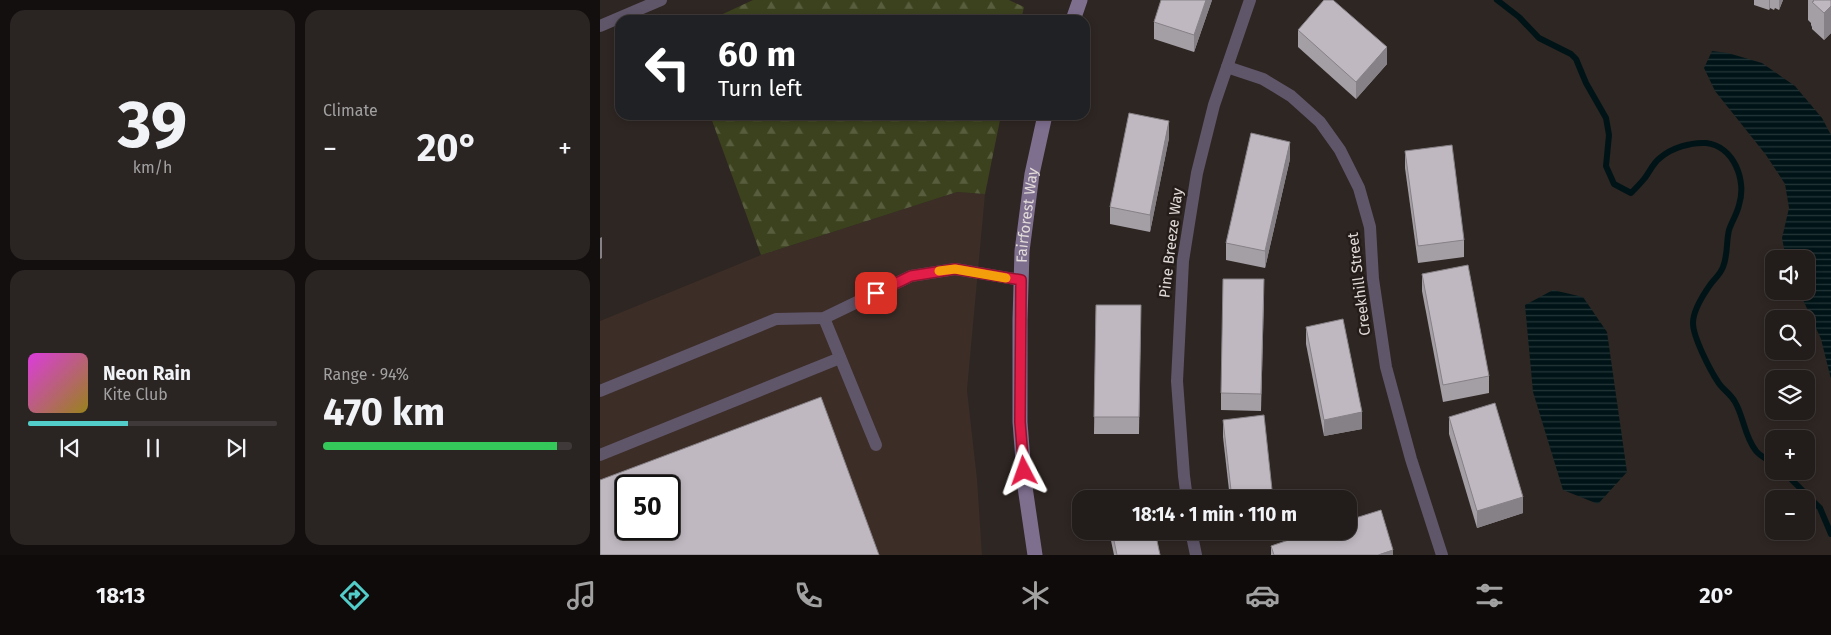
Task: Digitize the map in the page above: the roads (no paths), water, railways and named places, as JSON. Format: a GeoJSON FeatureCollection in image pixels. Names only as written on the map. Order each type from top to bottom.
{"type":"FeatureCollection","features":[{"type":"Feature","properties":{"kind":"main road"},"geometry":{"type":"LineString","coordinates":[[1075,15],[1080,0]]}},
{"type":"Feature","properties":{"kind":"main road","name":"Fairforest Way"},"geometry":{"type":"LineString","coordinates":[[1035,555],[1025,487],[1020,422],[1021,280],[1022,251],[1032,174],[1043,120]]}},
{"type":"Feature","properties":{"kind":"lane"},"geometry":{"type":"LineString","coordinates":[[626,15],[661,0]]}},
{"type":"Feature","properties":{"kind":"lane","name":"Pine Breeze Way"},"geometry":{"type":"LineString","coordinates":[[1186,490],[1177,381],[1181,276],[1197,173],[1214,105],[1250,0]]}},
{"type":"Feature","properties":{"kind":"lane"},"geometry":{"type":"LineString","coordinates":[[600,26],[615,20]]}},
{"type":"Feature","properties":{"kind":"lane","name":"Creekhill Street"},"geometry":{"type":"LineString","coordinates":[[1228,67],[1262,79],[1291,96],[1320,122],[1340,150],[1359,188],[1370,227],[1373,279],[1386,367],[1442,555]]}},
{"type":"Feature","properties":{"kind":"lane"},"geometry":{"type":"LineString","coordinates":[[600,391],[776,319],[824,318],[911,276],[955,269],[1021,280]]}},
{"type":"Feature","properties":{"kind":"lane"},"geometry":{"type":"LineString","coordinates":[[824,318],[876,445]]}},
{"type":"Feature","properties":{"kind":"lane"},"geometry":{"type":"LineString","coordinates":[[600,455],[840,358]]}},
{"type":"Feature","properties":{"kind":"lane"},"geometry":{"type":"LineString","coordinates":[[1193,540],[1196,555]]}},
{"type":"Feature","properties":{"kind":"waterway"},"geometry":{"type":"LineString","coordinates":[[1497,0],[1519,17],[1539,38],[1571,54],[1576,59],[1586,83],[1606,118],[1609,135],[1606,166],[1614,184],[1631,193],[1655,163],[1665,154],[1682,146],[1694,144],[1706,143],[1716,146],[1724,151],[1736,166],[1741,186],[1741,196],[1729,230],[1725,262],[1704,293],[1693,318],[1693,323],[1699,345],[1711,370],[1738,408],[1752,445],[1765,458]]}},
{"type":"Feature","properties":{"kind":"waterway"},"geometry":{"type":"LineString","coordinates":[[1792,480],[1820,508],[1831,534]]}}]}
